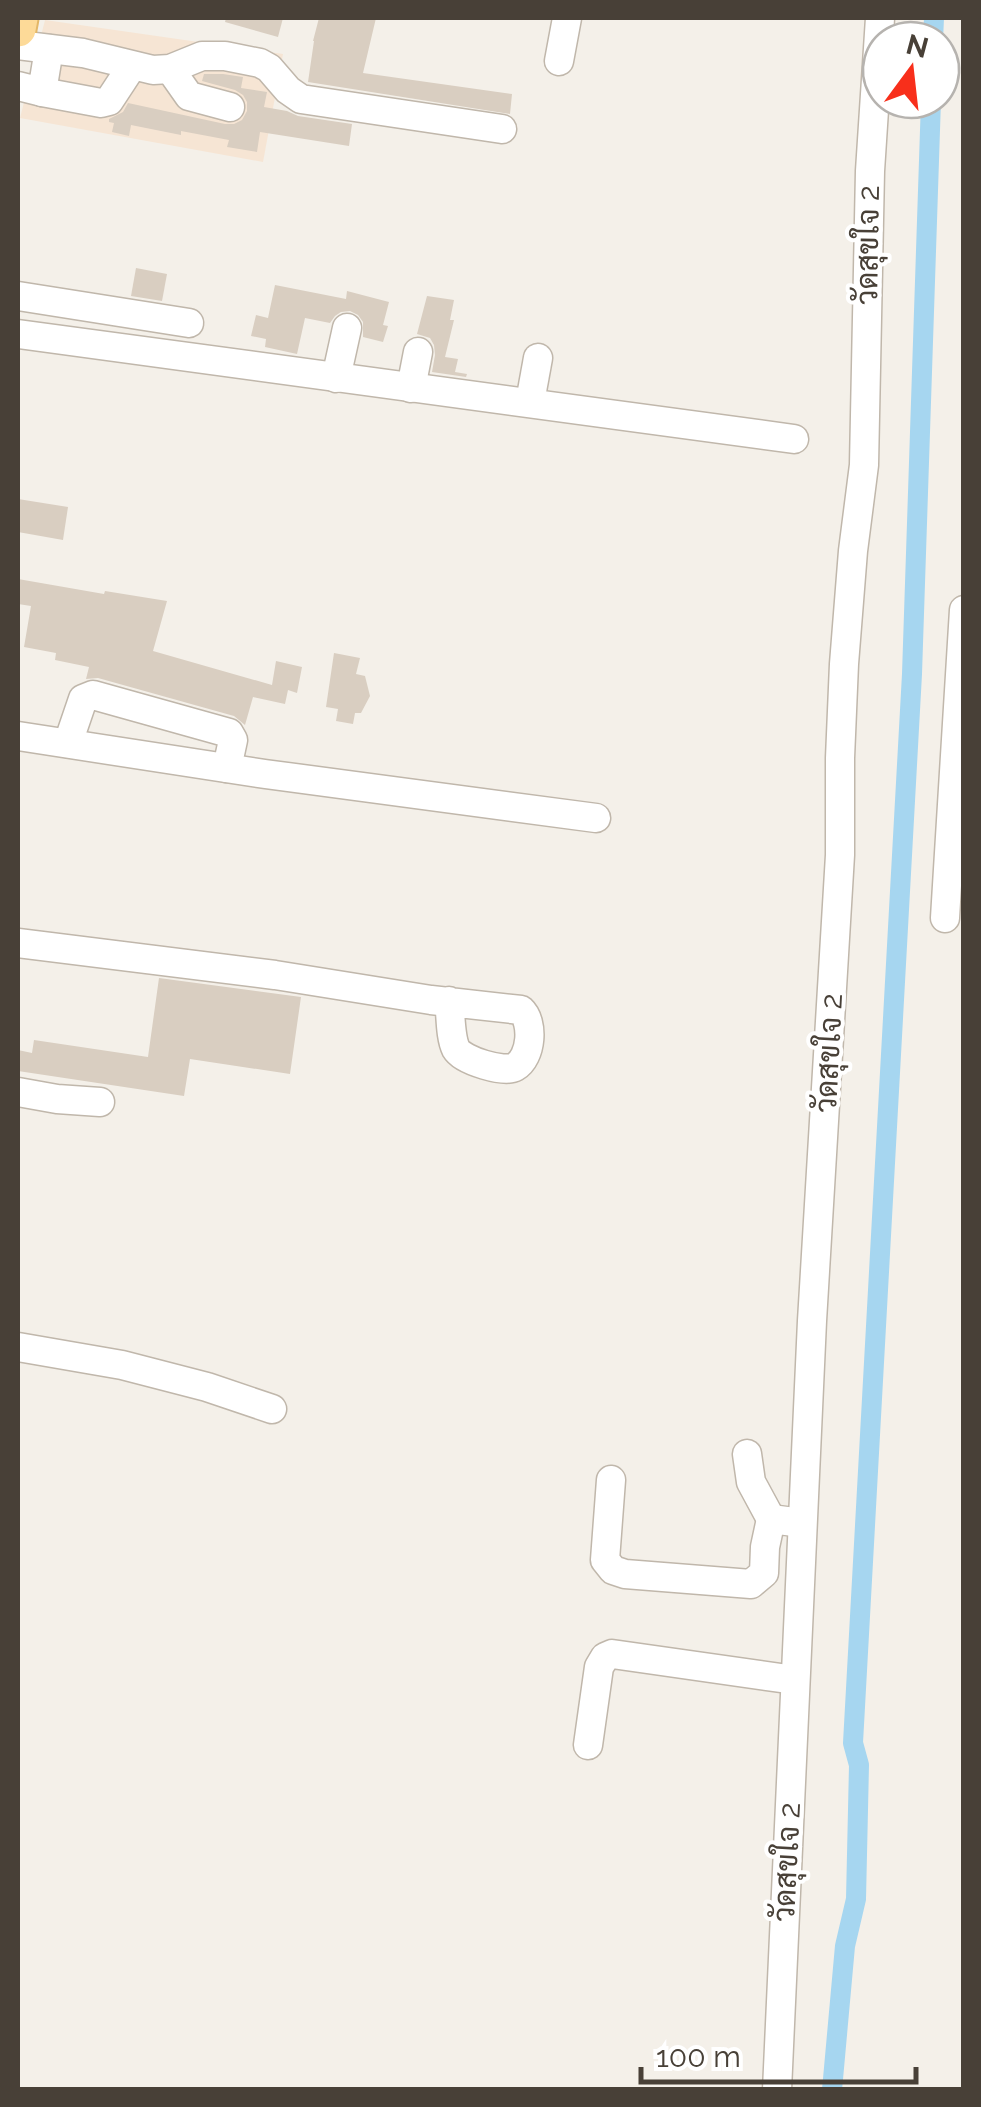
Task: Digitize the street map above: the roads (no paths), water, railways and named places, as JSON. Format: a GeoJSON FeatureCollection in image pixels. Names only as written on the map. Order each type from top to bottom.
{"type":"FeatureCollection","features":[{"type":"Feature","properties":{"kind":"main road"},"geometry":{"type":"LineString","coordinates":[[18,28],[20,18]]}},
{"type":"Feature","properties":{"kind":"street"},"geometry":{"type":"LineString","coordinates":[[559,61],[567,18]]}},
{"type":"Feature","properties":{"kind":"street","name":"วัดสุขใจ 2"},"geometry":{"type":"LineString","coordinates":[[777,2090],[812,1321],[840,855],[844,664],[864,465],[870,171],[880,18]]}},
{"type":"Feature","properties":{"kind":"street"},"geometry":{"type":"LineString","coordinates":[[18,45],[103,57],[154,70],[170,70],[202,56],[225,56],[269,68],[301,99],[502,129]]}},
{"type":"Feature","properties":{"kind":"street"},"geometry":{"type":"LineString","coordinates":[[49,50],[30,89],[102,103],[109,101],[132,66]]}},
{"type":"Feature","properties":{"kind":"street"},"geometry":{"type":"LineString","coordinates":[[170,70],[189,96],[230,108]]}},
{"type":"Feature","properties":{"kind":"street"},"geometry":{"type":"LineString","coordinates":[[18,296],[189,324]]}},
{"type":"Feature","properties":{"kind":"street"},"geometry":{"type":"LineString","coordinates":[[336,378],[347,328]]}},
{"type":"Feature","properties":{"kind":"street"},"geometry":{"type":"LineString","coordinates":[[18,334],[794,439]]}},
{"type":"Feature","properties":{"kind":"street"},"geometry":{"type":"LineString","coordinates":[[411,388],[418,352]]}},
{"type":"Feature","properties":{"kind":"street"},"geometry":{"type":"LineString","coordinates":[[530,402],[538,358]]}},
{"type":"Feature","properties":{"kind":"street"},"geometry":{"type":"LineString","coordinates":[[944,918],[955,880],[964,610]]}},
{"type":"Feature","properties":{"kind":"street"},"geometry":{"type":"LineString","coordinates":[[68,743],[82,698],[93,695],[229,733],[233,740],[227,768]]}},
{"type":"Feature","properties":{"kind":"street"},"geometry":{"type":"LineString","coordinates":[[18,736],[596,818]]}},
{"type":"Feature","properties":{"kind":"street"},"geometry":{"type":"LineString","coordinates":[[18,943],[275,975],[449,1002]]}},
{"type":"Feature","properties":{"kind":"street"},"geometry":{"type":"LineString","coordinates":[[18,1092],[100,1102]]}},
{"type":"Feature","properties":{"kind":"street"},"geometry":{"type":"LineString","coordinates":[[18,1347],[122,1364],[272,1409]]}},
{"type":"Feature","properties":{"kind":"street"},"geometry":{"type":"LineString","coordinates":[[611,1480],[606,1560],[613,1570],[751,1584],[764,1573],[771,1519],[751,1482],[748,1454]]}},
{"type":"Feature","properties":{"kind":"street"},"geometry":{"type":"LineString","coordinates":[[771,1519],[802,1522]]}},
{"type":"Feature","properties":{"kind":"street"},"geometry":{"type":"LineString","coordinates":[[588,1745],[598,1667],[612,1654],[795,1680]]}},
{"type":"Feature","properties":{"kind":"waterway"},"geometry":{"type":"LineString","coordinates":[[832,2090],[845,1946],[856,1899],[859,1765],[853,1743],[912,674],[930,120]]}}]}
